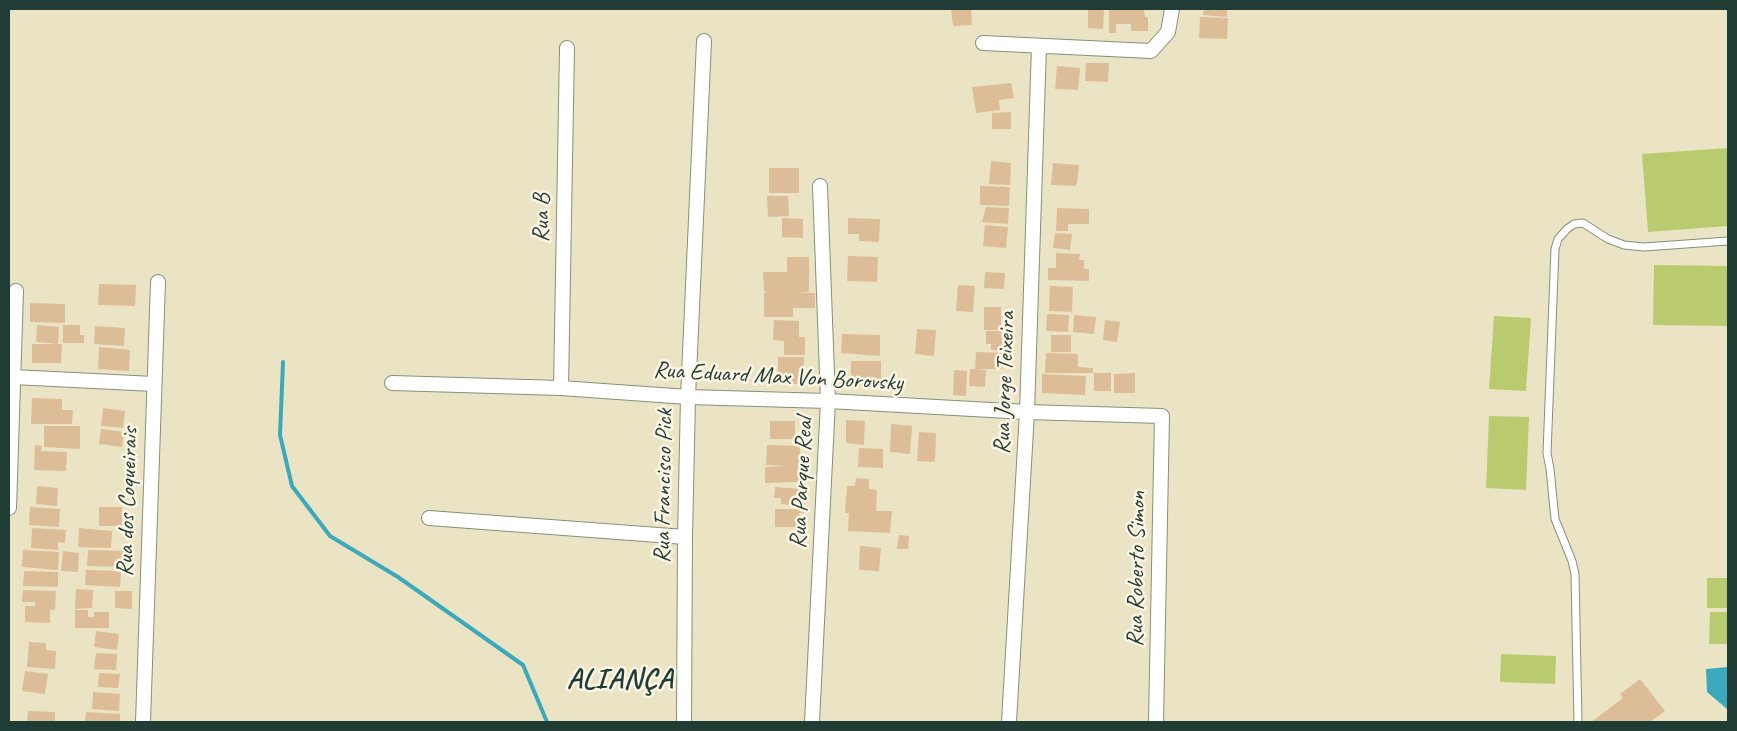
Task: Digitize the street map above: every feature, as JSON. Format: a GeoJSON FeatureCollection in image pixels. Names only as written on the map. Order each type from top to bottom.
{"type":"FeatureCollection","features":[{"type":"Feature","properties":{"kind":"street"},"geometry":{"type":"LineString","coordinates":[[983,43],[1151,51],[1168,32],[1172,9]]}},
{"type":"Feature","properties":{"kind":"street","name":"Rua Francisco Pick"},"geometry":{"type":"LineString","coordinates":[[684,722],[688,397],[704,41]]}},
{"type":"Feature","properties":{"kind":"street","name":"Rua Jorge Teixeira"},"geometry":{"type":"LineString","coordinates":[[1009,722],[1027,412],[1039,46]]}},
{"type":"Feature","properties":{"kind":"street","name":"Rua B"},"geometry":{"type":"LineString","coordinates":[[561,388],[567,48]]}},
{"type":"Feature","properties":{"kind":"street","name":"Rua Parque Real"},"geometry":{"type":"LineString","coordinates":[[812,722],[828,401],[820,186]]}},
{"type":"Feature","properties":{"kind":"street","name":"Rua dos Coqueirais"},"geometry":{"type":"LineString","coordinates":[[143,722],[158,282]]}},
{"type":"Feature","properties":{"kind":"street"},"geometry":{"type":"LineString","coordinates":[[9,508],[16,291]]}},
{"type":"Feature","properties":{"kind":"street"},"geometry":{"type":"LineString","coordinates":[[13,377],[154,384]]}},
{"type":"Feature","properties":{"kind":"street","name":"Rua Eduard Max Von Borovsky"},"geometry":{"type":"LineString","coordinates":[[392,383],[561,388],[688,397],[828,401],[1027,412],[1162,416]]}},
{"type":"Feature","properties":{"kind":"street","name":"Rua Roberto Simon"},"geometry":{"type":"LineString","coordinates":[[1156,722],[1162,416]]}},
{"type":"Feature","properties":{"kind":"street"},"geometry":{"type":"LineString","coordinates":[[429,518],[685,537]]}},
{"type":"Feature","properties":{"kind":"lane"},"geometry":{"type":"LineString","coordinates":[[1578,722],[1575,574],[1572,561],[1555,519],[1547,453],[1555,249],[1558,238],[1566,229],[1574,224],[1583,223],[1608,239],[1624,245],[1644,247],[1728,241]]}},
{"type":"Feature","properties":{"kind":"green space"},"geometry":{"type":"Polygon","coordinates":[[[1728,148],[1728,226],[1648,232],[1642,154],[1728,148]]]}},
{"type":"Feature","properties":{"kind":"green space"},"geometry":{"type":"Polygon","coordinates":[[[1654,265],[1728,266],[1728,326],[1653,325],[1654,265]]]}},
{"type":"Feature","properties":{"kind":"green space"},"geometry":{"type":"Polygon","coordinates":[[[1494,316],[1531,318],[1526,391],[1489,389],[1494,316]]]}},
{"type":"Feature","properties":{"kind":"green space"},"geometry":{"type":"Polygon","coordinates":[[[1489,416],[1529,417],[1526,490],[1486,488],[1489,416]]]}},
{"type":"Feature","properties":{"kind":"green space"},"geometry":{"type":"Polygon","coordinates":[[[1707,578],[1728,578],[1728,608],[1707,608],[1707,578]]]}},
{"type":"Feature","properties":{"kind":"green space"},"geometry":{"type":"Polygon","coordinates":[[[1710,612],[1728,612],[1728,644],[1709,644],[1710,612]]]}},
{"type":"Feature","properties":{"kind":"green space"},"geometry":{"type":"Polygon","coordinates":[[[1501,654],[1556,656],[1555,684],[1500,682],[1501,654]]]}},
{"type":"Feature","properties":{"kind":"water"},"geometry":{"type":"Polygon","coordinates":[[[1728,667],[1727,709],[1707,692],[1706,669],[1728,667]]]}},
{"type":"Feature","properties":{"kind":"building"},"geometry":{"type":"Polygon","coordinates":[[[951,9],[971,9],[972,25],[953,26],[951,9]]]}},
{"type":"Feature","properties":{"kind":"building"},"geometry":{"type":"Polygon","coordinates":[[[1088,9],[1104,9],[1103,29],[1088,28],[1088,9]]]}},
{"type":"Feature","properties":{"kind":"building"},"geometry":{"type":"Polygon","coordinates":[[[1109,9],[1144,10],[1145,17],[1148,17],[1148,31],[1131,31],[1131,24],[1116,24],[1116,33],[1109,33],[1109,9]]]}},
{"type":"Feature","properties":{"kind":"building"},"geometry":{"type":"Polygon","coordinates":[[[1204,9],[1227,9],[1227,17],[1203,15],[1204,9]]]}},
{"type":"Feature","properties":{"kind":"building"},"geometry":{"type":"Polygon","coordinates":[[[1200,17],[1228,18],[1227,39],[1199,38],[1200,17]]]}},
{"type":"Feature","properties":{"kind":"building"},"geometry":{"type":"Polygon","coordinates":[[[1086,63],[1109,63],[1108,82],[1085,81],[1086,63]]]}},
{"type":"Feature","properties":{"kind":"building"},"geometry":{"type":"Polygon","coordinates":[[[1057,66],[1080,68],[1078,90],[1055,89],[1057,66]]]}},
{"type":"Feature","properties":{"kind":"building"},"geometry":{"type":"Polygon","coordinates":[[[1011,83],[1014,98],[999,100],[1000,110],[976,113],[972,87],[1011,83]]]}},
{"type":"Feature","properties":{"kind":"building"},"geometry":{"type":"Polygon","coordinates":[[[1011,112],[1011,129],[992,129],[992,113],[1011,112]]]}},
{"type":"Feature","properties":{"kind":"building"},"geometry":{"type":"Polygon","coordinates":[[[991,161],[1011,163],[1010,185],[989,184],[991,161]]]}},
{"type":"Feature","properties":{"kind":"building"},"geometry":{"type":"Polygon","coordinates":[[[1053,163],[1079,165],[1077,184],[1075,186],[1051,185],[1053,163]]]}},
{"type":"Feature","properties":{"kind":"building"},"geometry":{"type":"Polygon","coordinates":[[[769,168],[799,168],[799,193],[769,193],[769,168]]]}},
{"type":"Feature","properties":{"kind":"building"},"geometry":{"type":"Polygon","coordinates":[[[980,186],[1010,187],[1009,206],[980,205],[980,186]]]}},
{"type":"Feature","properties":{"kind":"building"},"geometry":{"type":"Polygon","coordinates":[[[767,196],[788,196],[789,216],[768,217],[767,196]]]}},
{"type":"Feature","properties":{"kind":"building"},"geometry":{"type":"Polygon","coordinates":[[[986,207],[1009,208],[1008,224],[982,222],[986,207]]]}},
{"type":"Feature","properties":{"kind":"building"},"geometry":{"type":"Polygon","coordinates":[[[1057,208],[1089,209],[1089,224],[1068,224],[1068,231],[1056,231],[1057,208]]]}},
{"type":"Feature","properties":{"kind":"building"},"geometry":{"type":"Polygon","coordinates":[[[782,218],[803,219],[803,238],[782,237],[782,218]]]}},
{"type":"Feature","properties":{"kind":"building"},"geometry":{"type":"Polygon","coordinates":[[[848,218],[880,219],[879,242],[859,241],[859,234],[848,234],[848,218]]]}},
{"type":"Feature","properties":{"kind":"building"},"geometry":{"type":"Polygon","coordinates":[[[985,225],[1008,227],[1006,248],[983,246],[985,225]]]}},
{"type":"Feature","properties":{"kind":"building"},"geometry":{"type":"Polygon","coordinates":[[[1055,233],[1072,234],[1070,250],[1053,248],[1055,233]]]}},
{"type":"Feature","properties":{"kind":"building"},"geometry":{"type":"Polygon","coordinates":[[[1056,253],[1080,254],[1079,260],[1084,260],[1084,269],[1089,269],[1089,281],[1048,280],[1048,268],[1056,268],[1056,253]]]}},
{"type":"Feature","properties":{"kind":"building"},"geometry":{"type":"Polygon","coordinates":[[[848,256],[878,257],[877,282],[847,281],[848,256]]]}},
{"type":"Feature","properties":{"kind":"building"},"geometry":{"type":"Polygon","coordinates":[[[787,257],[809,257],[809,292],[796,293],[815,293],[815,308],[793,308],[793,317],[764,317],[764,293],[767,293],[764,291],[763,272],[787,272],[787,257]]]}},
{"type":"Feature","properties":{"kind":"building"},"geometry":{"type":"Polygon","coordinates":[[[985,272],[1005,273],[1004,289],[984,288],[985,272]]]}},
{"type":"Feature","properties":{"kind":"building"},"geometry":{"type":"Polygon","coordinates":[[[99,284],[136,285],[135,306],[98,305],[99,284]]]}},
{"type":"Feature","properties":{"kind":"building"},"geometry":{"type":"Polygon","coordinates":[[[958,285],[975,286],[973,312],[956,311],[958,285]]]}},
{"type":"Feature","properties":{"kind":"building"},"geometry":{"type":"Polygon","coordinates":[[[1050,286],[1073,287],[1072,312],[1049,311],[1050,286]]]}},
{"type":"Feature","properties":{"kind":"building"},"geometry":{"type":"Polygon","coordinates":[[[30,303],[65,304],[65,323],[30,322],[30,303]]]}},
{"type":"Feature","properties":{"kind":"building"},"geometry":{"type":"Polygon","coordinates":[[[984,307],[1001,307],[1001,330],[984,330],[984,307]]]}},
{"type":"Feature","properties":{"kind":"building"},"geometry":{"type":"Polygon","coordinates":[[[1047,314],[1069,315],[1068,332],[1046,331],[1047,314]]]}},
{"type":"Feature","properties":{"kind":"building"},"geometry":{"type":"Polygon","coordinates":[[[1074,315],[1096,317],[1094,334],[1073,332],[1074,315]]]}},
{"type":"Feature","properties":{"kind":"building"},"geometry":{"type":"Polygon","coordinates":[[[774,320],[799,321],[799,337],[805,337],[805,355],[784,355],[784,341],[773,340],[774,320]]]}},
{"type":"Feature","properties":{"kind":"building"},"geometry":{"type":"Polygon","coordinates":[[[1105,320],[1120,322],[1117,342],[1103,340],[1105,320]]]}},
{"type":"Feature","properties":{"kind":"building"},"geometry":{"type":"Polygon","coordinates":[[[37,325],[59,327],[58,344],[36,342],[37,325]]]}},
{"type":"Feature","properties":{"kind":"building"},"geometry":{"type":"Polygon","coordinates":[[[63,325],[80,325],[80,335],[84,335],[84,343],[63,343],[63,325]]]}},
{"type":"Feature","properties":{"kind":"building"},"geometry":{"type":"Polygon","coordinates":[[[95,326],[125,328],[124,346],[94,344],[95,326]]]}},
{"type":"Feature","properties":{"kind":"building"},"geometry":{"type":"Polygon","coordinates":[[[917,329],[936,330],[934,356],[915,354],[917,329]]]}},
{"type":"Feature","properties":{"kind":"building"},"geometry":{"type":"Polygon","coordinates":[[[986,331],[1003,331],[1002,351],[991,350],[991,344],[986,344],[986,331]]]}},
{"type":"Feature","properties":{"kind":"building"},"geometry":{"type":"Polygon","coordinates":[[[842,334],[880,335],[880,356],[841,353],[842,334]]]}},
{"type":"Feature","properties":{"kind":"building"},"geometry":{"type":"Polygon","coordinates":[[[1051,335],[1071,335],[1071,352],[1051,352],[1051,335]]]}},
{"type":"Feature","properties":{"kind":"building"},"geometry":{"type":"Polygon","coordinates":[[[32,344],[62,344],[61,363],[32,363],[32,344]]]}},
{"type":"Feature","properties":{"kind":"building"},"geometry":{"type":"Polygon","coordinates":[[[99,347],[130,350],[129,371],[98,369],[99,347]]]}},
{"type":"Feature","properties":{"kind":"building"},"geometry":{"type":"Polygon","coordinates":[[[976,352],[1003,353],[1002,369],[977,369],[986,370],[985,387],[969,386],[970,369],[975,369],[976,352]]]}},
{"type":"Feature","properties":{"kind":"building"},"geometry":{"type":"Polygon","coordinates":[[[1046,353],[1078,354],[1078,367],[1093,368],[1093,373],[1045,373],[1046,353]]]}},
{"type":"Feature","properties":{"kind":"building"},"geometry":{"type":"Polygon","coordinates":[[[778,357],[804,357],[804,384],[778,384],[778,357]]]}},
{"type":"Feature","properties":{"kind":"building"},"geometry":{"type":"Polygon","coordinates":[[[851,361],[881,361],[881,385],[851,385],[851,361]]]}},
{"type":"Feature","properties":{"kind":"building"},"geometry":{"type":"Polygon","coordinates":[[[954,370],[967,371],[966,396],[953,395],[954,370]]]}},
{"type":"Feature","properties":{"kind":"building"},"geometry":{"type":"Polygon","coordinates":[[[1094,373],[1111,373],[1111,391],[1094,391],[1094,373]]]}},
{"type":"Feature","properties":{"kind":"building"},"geometry":{"type":"Polygon","coordinates":[[[1135,373],[1135,393],[1114,393],[1114,374],[1135,373]]]}},
{"type":"Feature","properties":{"kind":"building"},"geometry":{"type":"Polygon","coordinates":[[[1042,374],[1086,376],[1085,395],[1042,393],[1042,374]]]}},
{"type":"Feature","properties":{"kind":"building"},"geometry":{"type":"Polygon","coordinates":[[[32,398],[62,399],[62,410],[73,410],[72,424],[31,424],[32,398]]]}},
{"type":"Feature","properties":{"kind":"building"},"geometry":{"type":"Polygon","coordinates":[[[103,408],[125,411],[123,428],[101,426],[103,408]]]}},
{"type":"Feature","properties":{"kind":"building"},"geometry":{"type":"Polygon","coordinates":[[[846,420],[865,421],[864,445],[846,443],[846,420]]]}},
{"type":"Feature","properties":{"kind":"building"},"geometry":{"type":"Polygon","coordinates":[[[770,421],[795,421],[795,439],[770,439],[770,421]]]}},
{"type":"Feature","properties":{"kind":"building"},"geometry":{"type":"Polygon","coordinates":[[[891,424],[912,426],[910,454],[890,452],[891,424]]]}},
{"type":"Feature","properties":{"kind":"building"},"geometry":{"type":"Polygon","coordinates":[[[44,426],[80,426],[80,449],[44,447],[44,426]]]}},
{"type":"Feature","properties":{"kind":"building"},"geometry":{"type":"Polygon","coordinates":[[[101,429],[124,432],[122,447],[99,444],[101,429]]]}},
{"type":"Feature","properties":{"kind":"building"},"geometry":{"type":"Polygon","coordinates":[[[919,432],[936,433],[935,462],[917,461],[919,432]]]}},
{"type":"Feature","properties":{"kind":"building"},"geometry":{"type":"Polygon","coordinates":[[[35,445],[42,446],[41,451],[67,452],[66,471],[34,470],[35,445]]]}},
{"type":"Feature","properties":{"kind":"building"},"geometry":{"type":"Polygon","coordinates":[[[767,445],[800,446],[799,482],[765,483],[765,467],[788,466],[766,465],[767,445]]]}},
{"type":"Feature","properties":{"kind":"building"},"geometry":{"type":"Polygon","coordinates":[[[859,448],[883,449],[883,468],[858,467],[859,448]]]}},
{"type":"Feature","properties":{"kind":"building"},"geometry":{"type":"Polygon","coordinates":[[[856,478],[869,479],[869,489],[877,490],[876,511],[892,511],[890,533],[848,531],[849,513],[845,513],[847,486],[855,486],[856,478]]]}},
{"type":"Feature","properties":{"kind":"building"},"geometry":{"type":"Polygon","coordinates":[[[37,486],[58,488],[57,506],[36,504],[37,486]]]}},
{"type":"Feature","properties":{"kind":"building"},"geometry":{"type":"Polygon","coordinates":[[[775,487],[799,489],[798,506],[781,504],[781,498],[774,498],[775,487]]]}},
{"type":"Feature","properties":{"kind":"building"},"geometry":{"type":"Polygon","coordinates":[[[799,496],[805,496],[805,506],[808,506],[808,513],[799,513],[799,527],[775,527],[775,509],[799,509],[799,496]]]}},
{"type":"Feature","properties":{"kind":"building"},"geometry":{"type":"Polygon","coordinates":[[[30,507],[60,509],[59,527],[29,525],[30,507]]]}},
{"type":"Feature","properties":{"kind":"building"},"geometry":{"type":"Polygon","coordinates":[[[99,507],[122,507],[122,526],[99,526],[99,507]]]}},
{"type":"Feature","properties":{"kind":"building"},"geometry":{"type":"Polygon","coordinates":[[[32,528],[66,530],[65,543],[58,542],[58,550],[31,548],[32,528]]]}},
{"type":"Feature","properties":{"kind":"building"},"geometry":{"type":"Polygon","coordinates":[[[79,528],[112,531],[111,548],[78,547],[79,528]]]}},
{"type":"Feature","properties":{"kind":"building"},"geometry":{"type":"Polygon","coordinates":[[[899,535],[909,536],[908,549],[897,549],[899,535]]]}},
{"type":"Feature","properties":{"kind":"building"},"geometry":{"type":"Polygon","coordinates":[[[860,546],[881,548],[879,571],[859,570],[860,546]]]}},
{"type":"Feature","properties":{"kind":"building"},"geometry":{"type":"Polygon","coordinates":[[[23,550],[59,552],[58,570],[22,567],[23,550]]]}},
{"type":"Feature","properties":{"kind":"building"},"geometry":{"type":"Polygon","coordinates":[[[88,550],[126,551],[126,567],[87,566],[88,550]]]}},
{"type":"Feature","properties":{"kind":"building"},"geometry":{"type":"Polygon","coordinates":[[[63,551],[79,553],[78,572],[61,571],[63,551]]]}},
{"type":"Feature","properties":{"kind":"building"},"geometry":{"type":"Polygon","coordinates":[[[86,570],[121,571],[120,587],[85,585],[86,570]]]}},
{"type":"Feature","properties":{"kind":"building"},"geometry":{"type":"Polygon","coordinates":[[[24,571],[58,572],[58,587],[23,586],[24,571]]]}},
{"type":"Feature","properties":{"kind":"building"},"geometry":{"type":"Polygon","coordinates":[[[76,589],[93,590],[92,608],[75,609],[76,589]]]}},
{"type":"Feature","properties":{"kind":"building"},"geometry":{"type":"Polygon","coordinates":[[[23,590],[56,591],[55,610],[50,610],[50,623],[25,622],[25,606],[35,606],[35,602],[22,602],[23,590]]]}},
{"type":"Feature","properties":{"kind":"building"},"geometry":{"type":"Polygon","coordinates":[[[115,591],[132,591],[132,609],[115,608],[115,591]]]}},
{"type":"Feature","properties":{"kind":"building"},"geometry":{"type":"Polygon","coordinates":[[[75,610],[88,610],[88,617],[94,617],[94,612],[109,612],[109,628],[75,628],[75,610]]]}},
{"type":"Feature","properties":{"kind":"building"},"geometry":{"type":"Polygon","coordinates":[[[96,631],[119,634],[117,650],[94,647],[96,631]]]}},
{"type":"Feature","properties":{"kind":"building"},"geometry":{"type":"Polygon","coordinates":[[[29,642],[46,643],[46,650],[56,651],[55,669],[27,667],[29,642]]]}},
{"type":"Feature","properties":{"kind":"building"},"geometry":{"type":"Polygon","coordinates":[[[96,653],[117,654],[116,670],[94,669],[96,653]]]}},
{"type":"Feature","properties":{"kind":"building"},"geometry":{"type":"Polygon","coordinates":[[[25,671],[48,674],[45,694],[22,691],[25,671]]]}},
{"type":"Feature","properties":{"kind":"building"},"geometry":{"type":"Polygon","coordinates":[[[99,673],[120,674],[118,688],[98,687],[99,673]]]}},
{"type":"Feature","properties":{"kind":"building"},"geometry":{"type":"Polygon","coordinates":[[[1640,679],[1665,711],[1650,722],[1591,722],[1623,698],[1620,694],[1640,679]]]}},
{"type":"Feature","properties":{"kind":"building"},"geometry":{"type":"Polygon","coordinates":[[[93,692],[120,694],[119,711],[92,709],[93,692]]]}},
{"type":"Feature","properties":{"kind":"building"},"geometry":{"type":"Polygon","coordinates":[[[28,711],[55,712],[55,722],[27,722],[28,711]]]}},
{"type":"Feature","properties":{"kind":"building"},"geometry":{"type":"Polygon","coordinates":[[[86,712],[120,714],[120,722],[85,722],[86,712]]]}},
{"type":"Feature","properties":{"kind":"waterway"},"geometry":{"type":"LineString","coordinates":[[283,362],[280,435],[292,486],[330,536],[398,577],[523,665],[547,722]]}},
{"type":"Feature","properties":{"kind":"district","name":"ALIANÇA"},"geometry":{"type":"Point","coordinates":[620,680]}}]}
